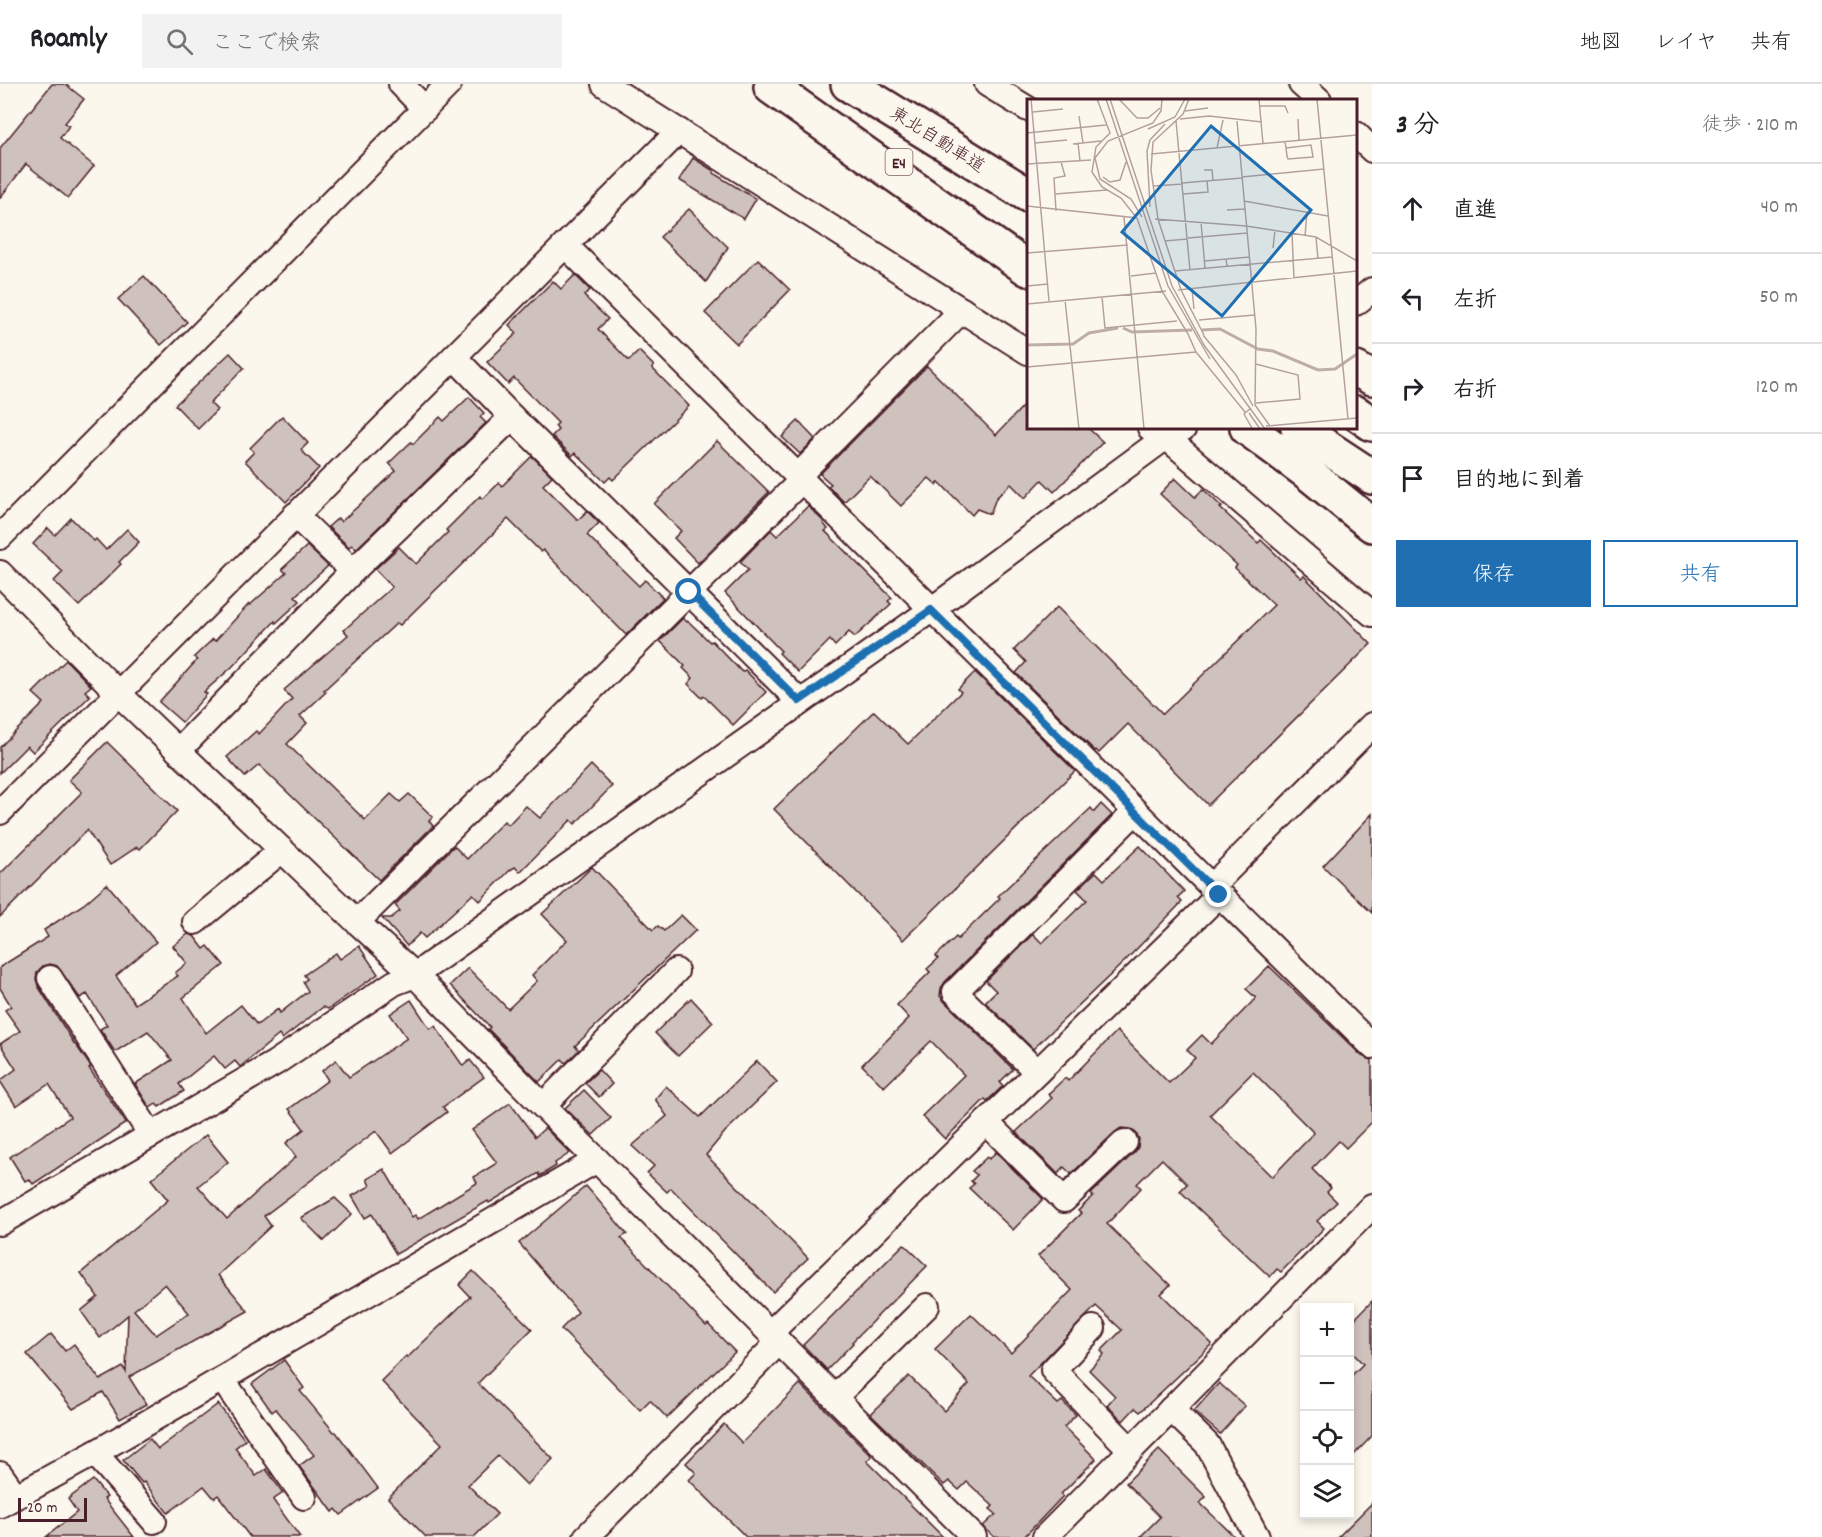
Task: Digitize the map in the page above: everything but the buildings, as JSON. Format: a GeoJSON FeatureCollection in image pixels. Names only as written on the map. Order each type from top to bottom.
{"type":"FeatureCollection","features":[{"type":"Feature","properties":{"kind":"highway","name":"東北自動車道"},"geometry":{"type":"LineString","coordinates":[[848,84],[1027,194]]}},
{"type":"Feature","properties":{"kind":"highway"},"geometry":{"type":"LineString","coordinates":[[861,84],[993,146],[1027,169]]}},
{"type":"Feature","properties":{"kind":"highway"},"geometry":{"type":"LineString","coordinates":[[768,86],[1027,268]]}},
{"type":"Feature","properties":{"kind":"highway","name":"E4"},"geometry":{"type":"LineString","coordinates":[[768,86],[950,192],[1027,246]]}},
{"type":"Feature","properties":{"kind":"highway"},"geometry":{"type":"LineString","coordinates":[[1357,370],[1372,378]]}},
{"type":"Feature","properties":{"kind":"highway"},"geometry":{"type":"LineString","coordinates":[[1357,414],[1372,424]]}},
{"type":"Feature","properties":{"kind":"highway"},"geometry":{"type":"LineString","coordinates":[[1248,429],[1308,472],[1372,525]]}},
{"type":"Feature","properties":{"kind":"highway"},"geometry":{"type":"LineString","coordinates":[[1300,429],[1372,477]]}},
{"type":"Feature","properties":{"kind":"street"},"geometry":{"type":"LineString","coordinates":[[401,84],[425,109]]}},
{"type":"Feature","properties":{"kind":"street"},"geometry":{"type":"LineString","coordinates":[[0,537],[449,84]]}},
{"type":"Feature","properties":{"kind":"street"},"geometry":{"type":"LineString","coordinates":[[604,84],[1027,351]]}},
{"type":"Feature","properties":{"kind":"street"},"geometry":{"type":"LineString","coordinates":[[987,84],[1027,107]]}},
{"type":"Feature","properties":{"kind":"street"},"geometry":{"type":"LineString","coordinates":[[1301,84],[1318,99]]}},
{"type":"Feature","properties":{"kind":"street"},"geometry":{"type":"LineString","coordinates":[[0,812],[679,131]]}},
{"type":"Feature","properties":{"kind":"street"},"geometry":{"type":"LineString","coordinates":[[1357,135],[1372,150]]}},
{"type":"Feature","properties":{"kind":"street"},"geometry":{"type":"LineString","coordinates":[[565,245],[1372,1046]]}},
{"type":"Feature","properties":{"kind":"street"},"geometry":{"type":"LineString","coordinates":[[1357,302],[1372,290]]}},
{"type":"Feature","properties":{"kind":"street"},"geometry":{"type":"LineString","coordinates":[[1357,303],[1372,310]]}},
{"type":"Feature","properties":{"kind":"street"},"geometry":{"type":"LineString","coordinates":[[357,922],[689,592],[962,310]]}},
{"type":"Feature","properties":{"kind":"street"},"geometry":{"type":"LineString","coordinates":[[454,357],[799,701]]}},
{"type":"Feature","properties":{"kind":"street"},"geometry":{"type":"LineString","coordinates":[[178,751],[353,571],[512,417]]}},
{"type":"Feature","properties":{"kind":"street"},"geometry":{"type":"LineString","coordinates":[[0,1224],[274,1063],[394,983],[415,975],[799,701],[931,610],[1167,431],[1372,614]]}},
{"type":"Feature","properties":{"kind":"street"},"geometry":{"type":"LineString","coordinates":[[295,515],[353,571]]}},
{"type":"Feature","properties":{"kind":"street"},"geometry":{"type":"LineString","coordinates":[[0,573],[118,693],[415,975],[974,1537]]}},
{"type":"Feature","properties":{"kind":"street"},"geometry":{"type":"LineString","coordinates":[[586,1537],[774,1337],[1215,891],[1372,725]]}},
{"type":"Feature","properties":{"kind":"street"},"geometry":{"type":"LineString","coordinates":[[1037,1072],[955,992],[1135,812]]}},
{"type":"Feature","properties":{"kind":"street"},"geometry":{"type":"LineString","coordinates":[[195,922],[282,850]]}},
{"type":"Feature","properties":{"kind":"street"},"geometry":{"type":"LineString","coordinates":[[543,1106],[676,970]]}},
{"type":"Feature","properties":{"kind":"street"},"geometry":{"type":"LineString","coordinates":[[50,978],[151,1135]]}},
{"type":"Feature","properties":{"kind":"street"},"geometry":{"type":"LineString","coordinates":[[986,1122],[1064,1200],[1125,1142]]}},
{"type":"Feature","properties":{"kind":"street"},"geometry":{"type":"LineString","coordinates":[[0,1474],[8,1500],[95,1453],[597,1160]]}},
{"type":"Feature","properties":{"kind":"street"},"geometry":{"type":"LineString","coordinates":[[1045,1537],[1372,1206]]}},
{"type":"Feature","properties":{"kind":"street"},"geometry":{"type":"LineString","coordinates":[[835,1397],[927,1306]]}},
{"type":"Feature","properties":{"kind":"street"},"geometry":{"type":"LineString","coordinates":[[1093,1328],[1053,1370],[1131,1450]]}},
{"type":"Feature","properties":{"kind":"street"},"geometry":{"type":"LineString","coordinates":[[222,1379],[304,1497]]}},
{"type":"Feature","properties":{"kind":"street"},"geometry":{"type":"LineString","coordinates":[[1172,1409],[1207,1444],[1257,1537]]}},
{"type":"Feature","properties":{"kind":"street"},"geometry":{"type":"LineString","coordinates":[[95,1453],[154,1521]]}},
{"type":"Feature","properties":{"kind":"route"},"geometry":{"type":"LineString","coordinates":[[689,592],[799,701],[931,610],[1219,895]]}}]}
